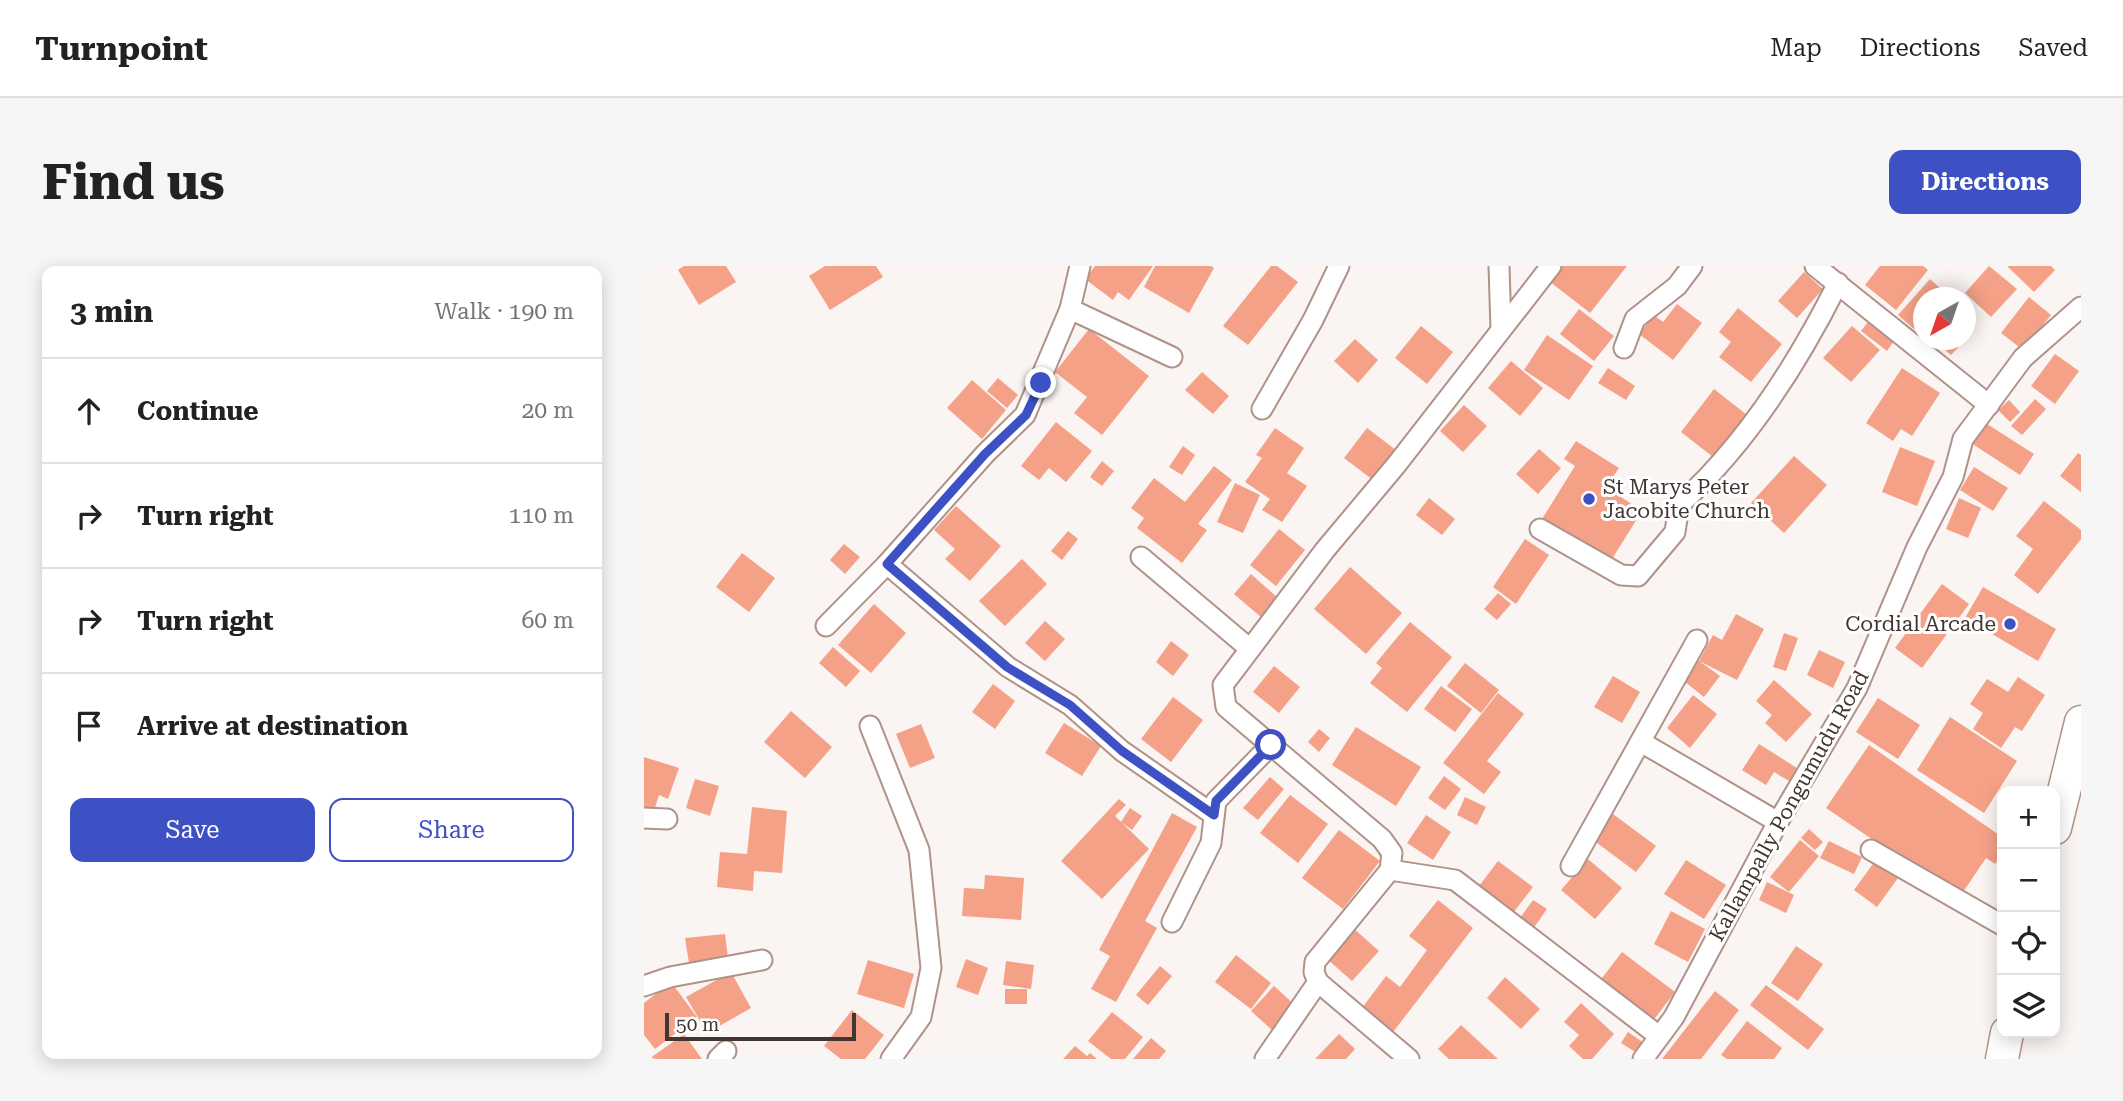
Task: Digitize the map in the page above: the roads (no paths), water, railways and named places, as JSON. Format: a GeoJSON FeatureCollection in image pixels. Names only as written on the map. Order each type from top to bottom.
{"type":"FeatureCollection","features":[{"type":"Feature","properties":{"kind":"main road"},"geometry":{"type":"LineString","coordinates":[[2060,810],[2079,743]]}},
{"type":"Feature","properties":{"kind":"main road"},"geometry":{"type":"LineString","coordinates":[[2002,1059],[2006,1038]]}},
{"type":"Feature","properties":{"kind":"street"},"geometry":{"type":"LineString","coordinates":[[826,626],[887,564],[985,454],[1026,415],[1070,309],[1080,266]]}},
{"type":"Feature","properties":{"kind":"street"},"geometry":{"type":"LineString","coordinates":[[1262,409],[1313,320],[1339,266]]}},
{"type":"Feature","properties":{"kind":"street"},"geometry":{"type":"LineString","coordinates":[[1499,266],[1500,330]]}},
{"type":"Feature","properties":{"kind":"street"},"geometry":{"type":"LineString","coordinates":[[1409,1059],[1318,982],[1314,972],[1315,962],[1390,870],[1392,853],[1382,839],[1226,707],[1223,685],[1551,266]]}},
{"type":"Feature","properties":{"kind":"street"},"geometry":{"type":"LineString","coordinates":[[1624,348],[1635,319],[1677,286],[1692,266]]}},
{"type":"Feature","properties":{"kind":"street"},"geometry":{"type":"LineString","coordinates":[[1815,266],[1989,404]]}},
{"type":"Feature","properties":{"kind":"street"},"geometry":{"type":"LineString","coordinates":[[1540,529],[1621,575],[1638,576],[1675,532],[1679,505],[1705,481],[1782,380],[1809,340],[1838,283]]}},
{"type":"Feature","properties":{"kind":"street","name":"Kallampally Pongumudu Road"},"geometry":{"type":"LineString","coordinates":[[1643,1059],[1674,1017],[1778,822],[1857,688],[1917,547],[1953,477],[1964,439],[2023,358],[2081,307]]}},
{"type":"Feature","properties":{"kind":"street"},"geometry":{"type":"LineString","coordinates":[[1070,309],[1172,358]]}},
{"type":"Feature","properties":{"kind":"street"},"geometry":{"type":"LineString","coordinates":[[1140,557],[1250,649]]}},
{"type":"Feature","properties":{"kind":"street"},"geometry":{"type":"LineString","coordinates":[[887,564],[1007,667],[1070,705],[1122,751],[1214,815]]}},
{"type":"Feature","properties":{"kind":"street"},"geometry":{"type":"LineString","coordinates":[[1571,866],[1697,640]]}},
{"type":"Feature","properties":{"kind":"street"},"geometry":{"type":"LineString","coordinates":[[870,726],[919,850],[931,968],[921,1017],[891,1059]]}},
{"type":"Feature","properties":{"kind":"street"},"geometry":{"type":"LineString","coordinates":[[1641,742],[1778,822]]}},
{"type":"Feature","properties":{"kind":"street"},"geometry":{"type":"LineString","coordinates":[[1172,922],[1211,843],[1216,801],[1271,745]]}},
{"type":"Feature","properties":{"kind":"street"},"geometry":{"type":"LineString","coordinates":[[644,818],[667,819]]}},
{"type":"Feature","properties":{"kind":"street"},"geometry":{"type":"LineString","coordinates":[[1871,850],[1997,922]]}},
{"type":"Feature","properties":{"kind":"street"},"geometry":{"type":"LineString","coordinates":[[1390,870],[1455,880],[1660,1035]]}},
{"type":"Feature","properties":{"kind":"street"},"geometry":{"type":"LineString","coordinates":[[644,986],[670,976],[762,960]]}},
{"type":"Feature","properties":{"kind":"street"},"geometry":{"type":"LineString","coordinates":[[1265,1059],[1318,982]]}},
{"type":"Feature","properties":{"kind":"place","name":"St Marys Peter Jacobite Church"},"geometry":{"type":"Point","coordinates":[1589,499]}},
{"type":"Feature","properties":{"kind":"place","name":"Cordial Arcade"},"geometry":{"type":"Point","coordinates":[2010,624]}}]}
